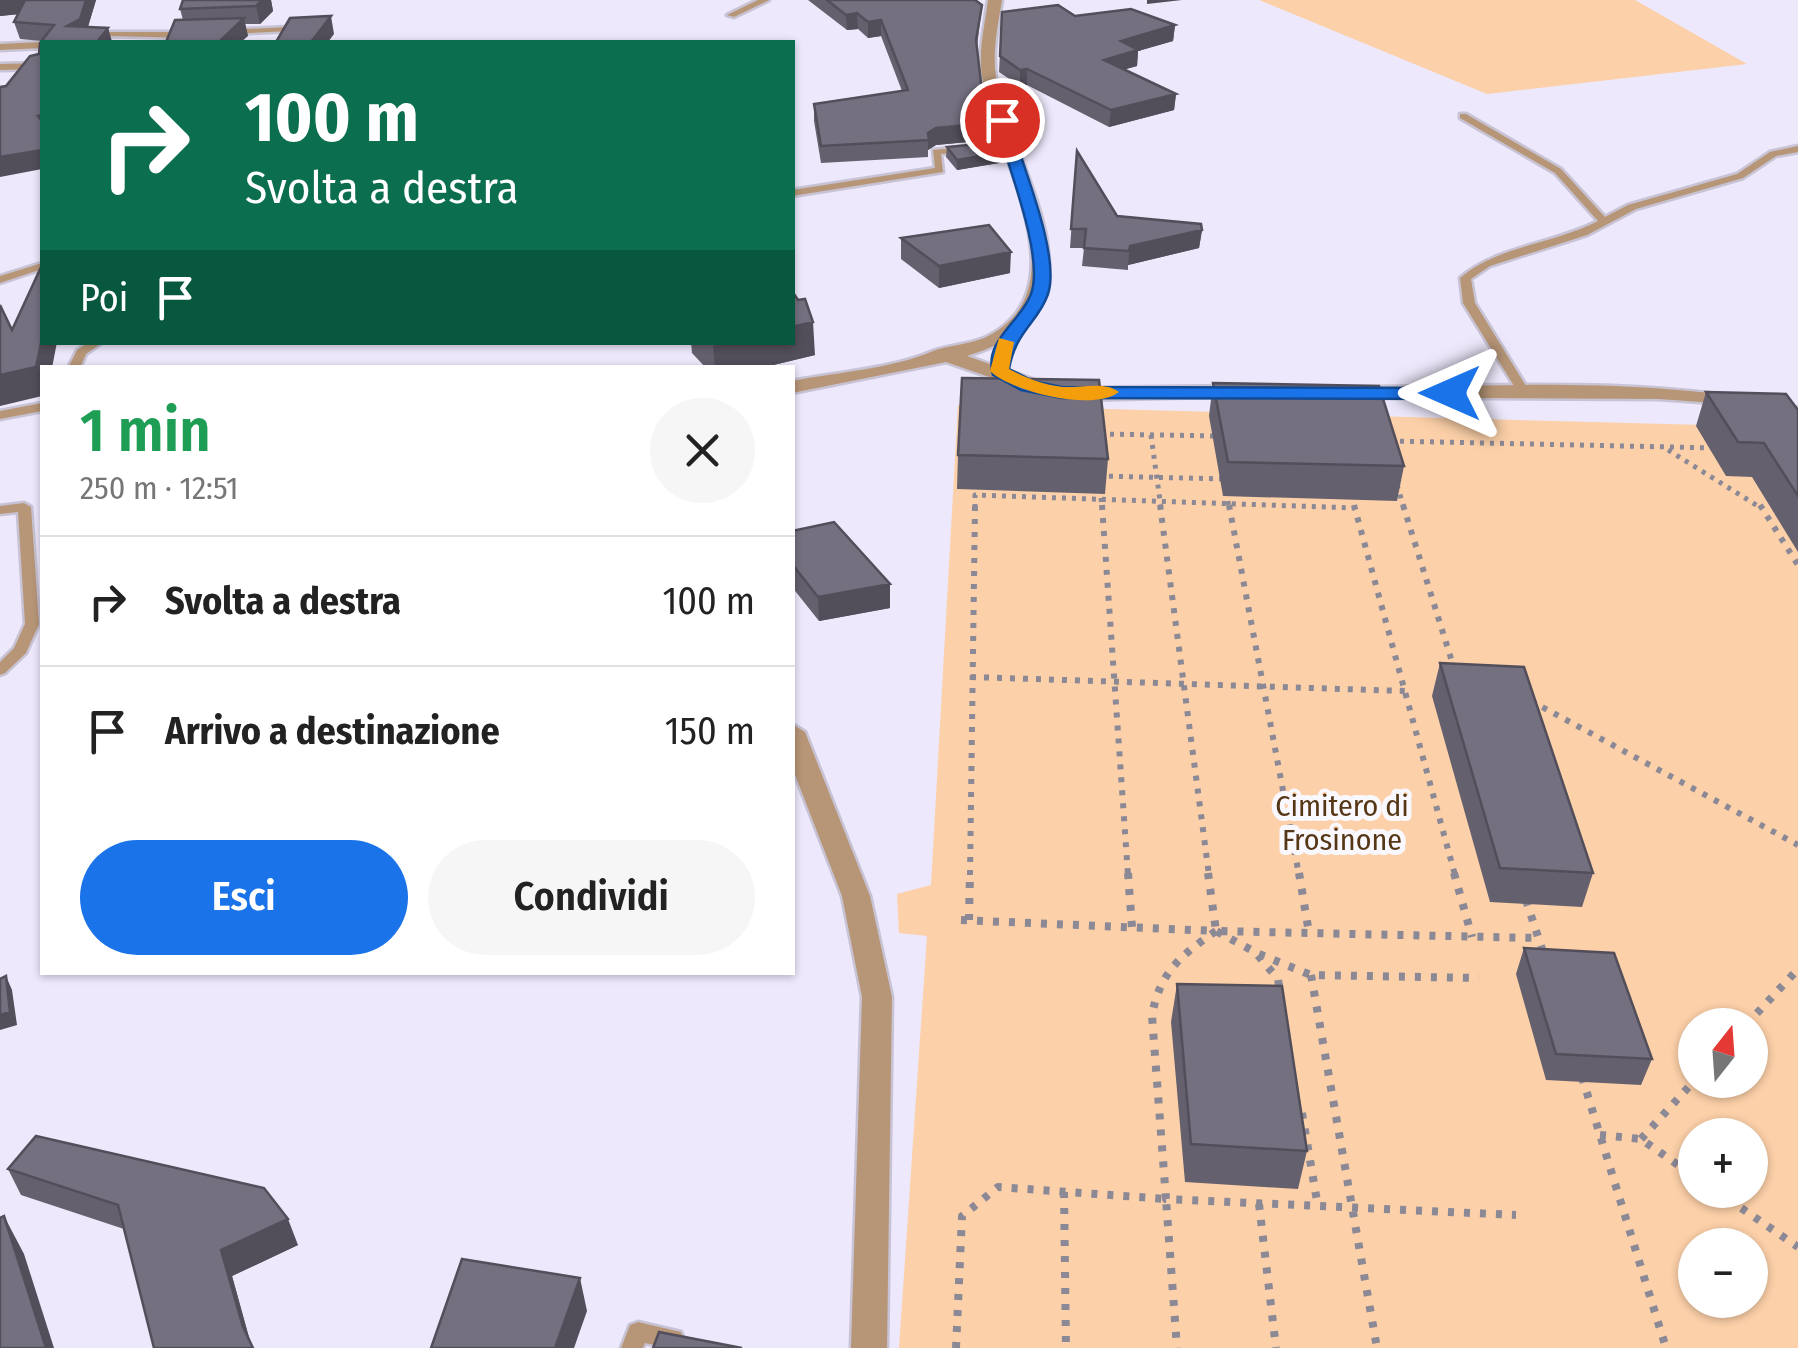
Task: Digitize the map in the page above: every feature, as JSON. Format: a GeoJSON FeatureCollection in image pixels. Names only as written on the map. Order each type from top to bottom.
{"type":"FeatureCollection","features":[{"type":"Feature","properties":{"kind":"street"},"geometry":{"type":"LineString","coordinates":[[795,387],[992,342],[1022,324],[1039,296],[1044,269],[1000,146],[988,77],[995,0]]}},
{"type":"Feature","properties":{"kind":"street"},"geometry":{"type":"LineString","coordinates":[[999,371],[1000,355],[1010,332]]}},
{"type":"Feature","properties":{"kind":"street"},"geometry":{"type":"LineString","coordinates":[[940,354],[999,371],[1027,386],[1062,392],[1268,392]]}},
{"type":"Feature","properties":{"kind":"street"},"geometry":{"type":"LineString","coordinates":[[1328,393],[1660,393],[1728,398],[1798,414]]}},
{"type":"Feature","properties":{"kind":"street"},"geometry":{"type":"LineString","coordinates":[[795,740],[856,896],[878,997],[869,1348]]}},
{"type":"Feature","properties":{"kind":"lane"},"geometry":{"type":"LineString","coordinates":[[732,16],[765,0]]}},
{"type":"Feature","properties":{"kind":"lane"},"geometry":{"type":"LineString","coordinates":[[215,33],[288,29]]}},
{"type":"Feature","properties":{"kind":"lane"},"geometry":{"type":"LineString","coordinates":[[88,40],[111,34],[197,34]]}},
{"type":"Feature","properties":{"kind":"lane"},"geometry":{"type":"LineString","coordinates":[[0,47],[40,44]]}},
{"type":"Feature","properties":{"kind":"lane"},"geometry":{"type":"LineString","coordinates":[[0,67],[40,66]]}},
{"type":"Feature","properties":{"kind":"lane"},"geometry":{"type":"LineString","coordinates":[[1463,116],[1558,171],[1603,221]]}},
{"type":"Feature","properties":{"kind":"lane"},"geometry":{"type":"LineString","coordinates":[[795,193],[940,170],[936,152],[973,149]]}},
{"type":"Feature","properties":{"kind":"lane"},"geometry":{"type":"LineString","coordinates":[[1525,394],[1468,303],[1465,278],[1486,264],[1583,232],[1632,207],[1740,176],[1773,154],[1798,149]]}},
{"type":"Feature","properties":{"kind":"lane"},"geometry":{"type":"LineString","coordinates":[[0,280],[40,267]]}},
{"type":"Feature","properties":{"kind":"lane"},"geometry":{"type":"LineString","coordinates":[[75,365],[81,352],[93,345]]}},
{"type":"Feature","properties":{"kind":"lane"},"geometry":{"type":"LineString","coordinates":[[0,415],[40,407]]}},
{"type":"Feature","properties":{"kind":"lane"},"geometry":{"type":"LineString","coordinates":[[0,510],[24,507],[32,624],[20,650],[0,670]]}},
{"type":"Feature","properties":{"kind":"lane"},"geometry":{"type":"LineString","coordinates":[[632,1348],[638,1332],[696,1344]]}},
{"type":"Feature","properties":{"kind":"path"},"geometry":{"type":"LineString","coordinates":[[1094,434],[1229,437]]}},
{"type":"Feature","properties":{"kind":"path"},"geometry":{"type":"LineString","coordinates":[[1151,435],[1216,931]]}},
{"type":"Feature","properties":{"kind":"path"},"geometry":{"type":"LineString","coordinates":[[1389,458],[1384,440],[1731,448]]}},
{"type":"Feature","properties":{"kind":"path"},"geometry":{"type":"LineString","coordinates":[[1662,447],[1697,463],[1758,504],[1798,565]]}},
{"type":"Feature","properties":{"kind":"path"},"geometry":{"type":"LineString","coordinates":[[1084,475],[1234,479]]}},
{"type":"Feature","properties":{"kind":"path"},"geometry":{"type":"LineString","coordinates":[[1395,476],[1456,676]]}},
{"type":"Feature","properties":{"kind":"path"},"geometry":{"type":"LineString","coordinates":[[1472,937],[1354,505],[975,495],[965,920],[1216,931],[1472,937],[1538,938]]}},
{"type":"Feature","properties":{"kind":"path"},"geometry":{"type":"LineString","coordinates":[[1101,498],[1132,927]]}},
{"type":"Feature","properties":{"kind":"path"},"geometry":{"type":"LineString","coordinates":[[1228,501],[1266,686],[1309,933]]}},
{"type":"Feature","properties":{"kind":"path"},"geometry":{"type":"LineString","coordinates":[[1451,658],[1468,667]]}},
{"type":"Feature","properties":{"kind":"path"},"geometry":{"type":"LineString","coordinates":[[971,677],[1406,692]]}},
{"type":"Feature","properties":{"kind":"path"},"geometry":{"type":"LineString","coordinates":[[1520,695],[1798,845]]}},
{"type":"Feature","properties":{"kind":"path"},"geometry":{"type":"LineString","coordinates":[[1521,882],[1550,974]]}},
{"type":"Feature","properties":{"kind":"path"},"geometry":{"type":"LineString","coordinates":[[1216,931],[1254,952],[1311,975],[1479,978]]}},
{"type":"Feature","properties":{"kind":"path"},"geometry":{"type":"LineString","coordinates":[[1176,1348],[1152,1016],[1155,987],[1168,966],[1216,931]]}},
{"type":"Feature","properties":{"kind":"path"},"geometry":{"type":"LineString","coordinates":[[1254,952],[1278,979],[1281,998]]}},
{"type":"Feature","properties":{"kind":"path"},"geometry":{"type":"LineString","coordinates":[[1762,1008],[1798,968]]}},
{"type":"Feature","properties":{"kind":"path"},"geometry":{"type":"LineString","coordinates":[[1311,975],[1377,1348]]}},
{"type":"Feature","properties":{"kind":"path"},"geometry":{"type":"LineString","coordinates":[[1578,1064],[1666,1348]]}},
{"type":"Feature","properties":{"kind":"path"},"geometry":{"type":"LineString","coordinates":[[1298,1093],[1318,1207]]}},
{"type":"Feature","properties":{"kind":"path"},"geometry":{"type":"LineString","coordinates":[[1641,1140],[1680,1098]]}},
{"type":"Feature","properties":{"kind":"path"},"geometry":{"type":"LineString","coordinates":[[1600,1135],[1641,1140],[1678,1165]]}},
{"type":"Feature","properties":{"kind":"path"},"geometry":{"type":"LineString","coordinates":[[956,1348],[962,1216],[998,1187],[1516,1215]]}},
{"type":"Feature","properties":{"kind":"path"},"geometry":{"type":"LineString","coordinates":[[1064,1192],[1066,1348]]}},
{"type":"Feature","properties":{"kind":"path"},"geometry":{"type":"LineString","coordinates":[[1259,1204],[1276,1348]]}},
{"type":"Feature","properties":{"kind":"path"},"geometry":{"type":"LineString","coordinates":[[1741,1208],[1798,1247]]}},
{"type":"Feature","properties":{"kind":"green space"},"geometry":{"type":"Polygon","coordinates":[[[1259,0],[1635,0],[1747,64],[1487,94],[1259,0]]]}},
{"type":"Feature","properties":{"kind":"green space","name":"Cimitero di Frosinone"},"geometry":{"type":"Polygon","coordinates":[[[958,405],[1781,427],[1798,452],[1798,1348],[899,1348],[927,936],[899,933],[897,894],[931,885],[958,405]]]}},
{"type":"Feature","properties":{"kind":"building"},"geometry":{"type":"Polygon","coordinates":[[[25,0],[86,0],[80,19],[67,26],[108,28],[99,40],[42,40],[54,25],[14,22],[25,0]]]}},
{"type":"Feature","properties":{"kind":"building"},"geometry":{"type":"Polygon","coordinates":[[[183,0],[262,0],[256,6],[180,9],[183,0]]]}},
{"type":"Feature","properties":{"kind":"building"},"geometry":{"type":"Polygon","coordinates":[[[827,0],[975,0],[982,5],[976,40],[985,117],[990,123],[936,128],[928,133],[929,140],[821,146],[814,104],[908,90],[881,20],[868,22],[857,13],[846,15],[827,0]]]}},
{"type":"Feature","properties":{"kind":"building"},"geometry":{"type":"Polygon","coordinates":[[[1058,5],[1075,16],[1131,9],[1175,25],[1121,41],[1138,50],[1104,60],[1176,94],[1111,110],[1027,69],[1020,70],[1000,56],[1002,12],[1058,5]]]}},
{"type":"Feature","properties":{"kind":"building"},"geometry":{"type":"Polygon","coordinates":[[[331,16],[313,40],[277,40],[290,18],[331,16]]]}},
{"type":"Feature","properties":{"kind":"building"},"geometry":{"type":"Polygon","coordinates":[[[244,18],[221,40],[167,40],[175,20],[244,18]]]}},
{"type":"Feature","properties":{"kind":"building"},"geometry":{"type":"Polygon","coordinates":[[[40,43],[40,150],[0,157],[0,87],[6,86],[30,56],[39,54],[40,43]]]}},
{"type":"Feature","properties":{"kind":"building"},"geometry":{"type":"Polygon","coordinates":[[[1000,142],[1005,152],[957,160],[947,147],[1000,142]]]}},
{"type":"Feature","properties":{"kind":"building"},"geometry":{"type":"Polygon","coordinates":[[[1077,151],[1117,216],[1201,224],[1202,230],[1130,246],[1129,251],[1084,248],[1086,229],[1071,229],[1077,151]]]}},
{"type":"Feature","properties":{"kind":"building"},"geometry":{"type":"Polygon","coordinates":[[[989,225],[1011,252],[939,266],[901,238],[989,225]]]}},
{"type":"Feature","properties":{"kind":"building"},"geometry":{"type":"Polygon","coordinates":[[[40,269],[41,345],[36,367],[0,375],[0,305],[12,330],[40,269]]]}},
{"type":"Feature","properties":{"kind":"building"},"geometry":{"type":"Polygon","coordinates":[[[795,296],[798,300],[805,299],[813,322],[795,326],[795,296]]]}},
{"type":"Feature","properties":{"kind":"building"},"geometry":{"type":"Polygon","coordinates":[[[962,378],[1099,380],[1108,459],[958,455],[962,378]]]}},
{"type":"Feature","properties":{"kind":"building"},"geometry":{"type":"Polygon","coordinates":[[[1213,383],[1379,386],[1404,466],[1228,462],[1213,383]]]}},
{"type":"Feature","properties":{"kind":"building"},"geometry":{"type":"Polygon","coordinates":[[[1706,392],[1786,394],[1798,410],[1798,496],[1764,443],[1738,442],[1706,392]]]}},
{"type":"Feature","properties":{"kind":"building"},"geometry":{"type":"Polygon","coordinates":[[[834,522],[890,584],[818,597],[795,568],[795,530],[834,522]]]}},
{"type":"Feature","properties":{"kind":"building"},"geometry":{"type":"Polygon","coordinates":[[[1440,663],[1524,667],[1593,873],[1500,868],[1440,663]]]}},
{"type":"Feature","properties":{"kind":"building"},"geometry":{"type":"Polygon","coordinates":[[[1524,948],[1614,953],[1652,1059],[1556,1054],[1524,948]]]}},
{"type":"Feature","properties":{"kind":"building"},"geometry":{"type":"Polygon","coordinates":[[[6,976],[10,1012],[0,1015],[0,979],[6,976]]]}},
{"type":"Feature","properties":{"kind":"building"},"geometry":{"type":"Polygon","coordinates":[[[1177,984],[1282,986],[1307,1151],[1191,1144],[1177,984]]]}},
{"type":"Feature","properties":{"kind":"building"},"geometry":{"type":"Polygon","coordinates":[[[36,1136],[264,1188],[288,1219],[221,1250],[253,1348],[154,1348],[118,1205],[8,1169],[36,1136]]]}},
{"type":"Feature","properties":{"kind":"building"},"geometry":{"type":"Polygon","coordinates":[[[4,1216],[46,1348],[0,1348],[0,1218],[4,1216]]]}},
{"type":"Feature","properties":{"kind":"building"},"geometry":{"type":"Polygon","coordinates":[[[462,1259],[580,1278],[555,1348],[431,1348],[462,1259]]]}},
{"type":"Feature","properties":{"kind":"building"},"geometry":{"type":"Polygon","coordinates":[[[659,1332],[742,1348],[653,1348],[659,1332]]]}},
{"type":"Feature","properties":{"kind":"slow traffic"},"geometry":{"type":"LineString","coordinates":[[1005,342],[999,371],[1027,386],[1062,392],[1110,392]]}},
{"type":"Feature","properties":{"kind":"route"},"geometry":{"type":"LineString","coordinates":[[1002,120],[1044,269],[1039,296],[1022,324],[1010,332],[1000,355],[999,371],[1027,386],[1062,392],[1450,393]]}}]}
